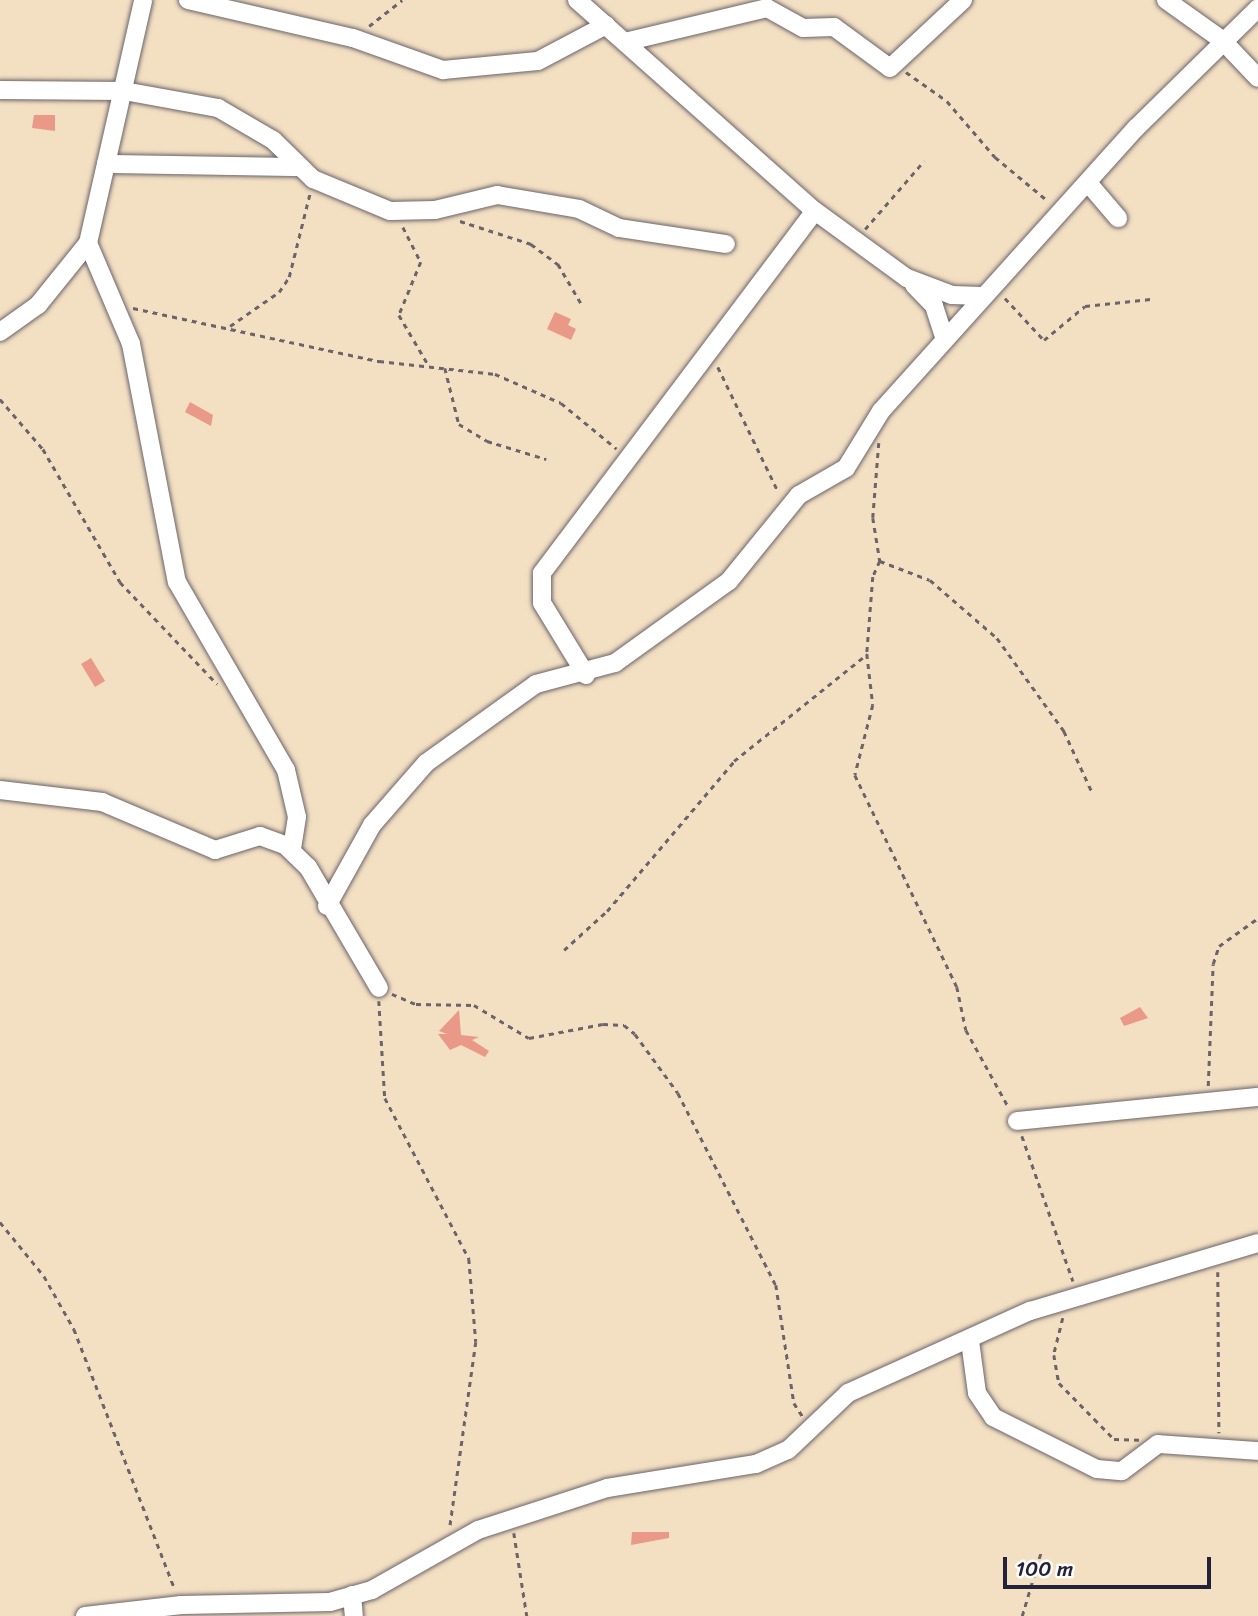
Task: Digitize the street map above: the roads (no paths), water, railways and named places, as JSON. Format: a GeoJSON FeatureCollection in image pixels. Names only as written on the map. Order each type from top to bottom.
{"type":"FeatureCollection","features":[{"type":"Feature","properties":{"kind":"street"},"geometry":{"type":"LineString","coordinates":[[0,332],[38,305],[88,243],[143,0]]}},
{"type":"Feature","properties":{"kind":"street"},"geometry":{"type":"LineString","coordinates":[[188,0],[353,37],[443,70],[538,61],[606,25]]}},
{"type":"Feature","properties":{"kind":"street"},"geometry":{"type":"LineString","coordinates":[[577,0],[629,41],[815,211],[907,278],[934,306],[945,339]]}},
{"type":"Feature","properties":{"kind":"street"},"geometry":{"type":"LineString","coordinates":[[629,41],[767,8],[803,28],[834,27],[882,66],[898,66],[963,0]]}},
{"type":"Feature","properties":{"kind":"street"},"geometry":{"type":"LineString","coordinates":[[1166,0],[1222,40],[1258,78]]}},
{"type":"Feature","properties":{"kind":"street"},"geometry":{"type":"LineString","coordinates":[[327,906],[372,825],[426,763],[536,684],[586,675],[615,663],[729,581],[808,486],[846,467],[878,415],[988,290],[1063,213],[1222,40],[1258,8]]}},
{"type":"Feature","properties":{"kind":"street"},"geometry":{"type":"LineString","coordinates":[[0,90],[124,91],[234,113],[273,140],[313,179],[390,211],[435,210],[476,196],[535,199],[620,228],[726,244]]}},
{"type":"Feature","properties":{"kind":"street"},"geometry":{"type":"LineString","coordinates":[[107,164],[298,167]]}},
{"type":"Feature","properties":{"kind":"street"},"geometry":{"type":"LineString","coordinates":[[1088,184],[1118,218]]}},
{"type":"Feature","properties":{"kind":"street"},"geometry":{"type":"LineString","coordinates":[[586,675],[542,603],[540,581],[712,354],[815,211]]}},
{"type":"Feature","properties":{"kind":"street"},"geometry":{"type":"LineString","coordinates":[[88,243],[116,303],[131,344],[177,582],[249,713],[277,748],[296,817],[292,850]]}},
{"type":"Feature","properties":{"kind":"street"},"geometry":{"type":"LineString","coordinates":[[907,278],[952,295],[988,290]]}},
{"type":"Feature","properties":{"kind":"street"},"geometry":{"type":"LineString","coordinates":[[0,790],[102,802],[215,850],[260,836],[292,850],[379,988]]}},
{"type":"Feature","properties":{"kind":"street"},"geometry":{"type":"LineString","coordinates":[[1017,1121],[1258,1097]]}},
{"type":"Feature","properties":{"kind":"street"},"geometry":{"type":"LineString","coordinates":[[85,1616],[181,1605],[330,1602],[407,1574],[447,1548],[512,1520],[607,1488],[756,1465],[788,1450],[810,1425],[848,1393],[1074,1297],[1258,1243]]}},
{"type":"Feature","properties":{"kind":"street"},"geometry":{"type":"LineString","coordinates":[[970,1341],[977,1393],[993,1417],[1097,1468],[1122,1471],[1148,1448],[1219,1447],[1258,1451]]}},
{"type":"Feature","properties":{"kind":"street"},"geometry":{"type":"LineString","coordinates":[[352,1595],[354,1616]]}}]}
